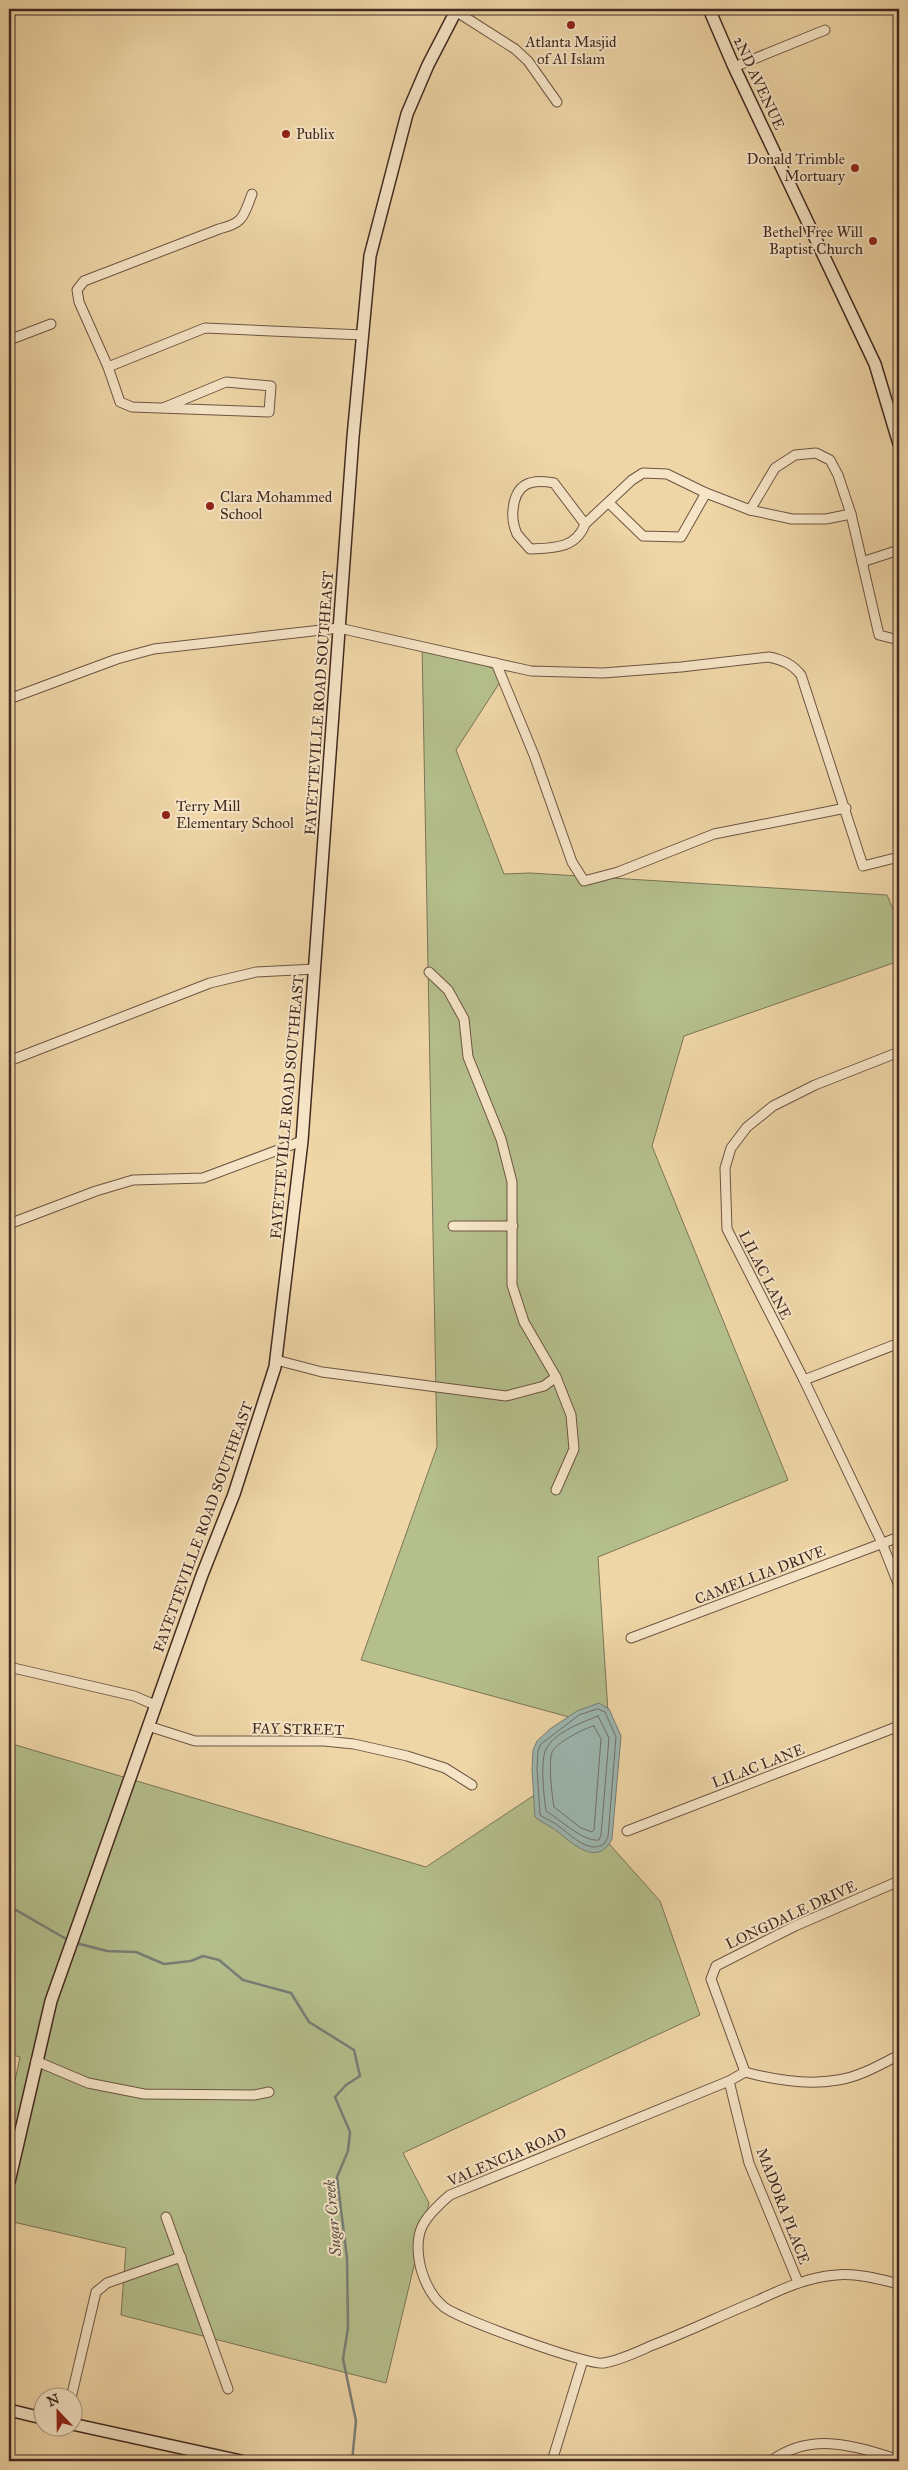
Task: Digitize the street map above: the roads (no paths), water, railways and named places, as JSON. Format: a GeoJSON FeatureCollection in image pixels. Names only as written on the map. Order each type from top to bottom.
{"type":"FeatureCollection","features":[{"type":"Feature","properties":{"kind":"street","name":"2ND AVENUE"},"geometry":{"type":"LineString","coordinates":[[709,9],[734,67],[875,364],[899,444]]}},
{"type":"Feature","properties":{"kind":"street"},"geometry":{"type":"LineString","coordinates":[[457,10],[515,48],[528,61],[557,102]]}},
{"type":"Feature","properties":{"kind":"street","name":"FAYETTEVILLE ROAD SOUTHEAST"},"geometry":{"type":"LineString","coordinates":[[9,2182],[51,2001],[202,1574],[234,1494],[262,1410],[276,1360],[302,1141],[339,628],[370,256],[407,114],[428,65],[457,10]]}},
{"type":"Feature","properties":{"kind":"street"},"geometry":{"type":"LineString","coordinates":[[734,67],[825,30]]}},
{"type":"Feature","properties":{"kind":"street"},"geometry":{"type":"LineString","coordinates":[[163,408],[226,382],[271,386],[269,412],[163,408],[132,406],[120,402],[108,367],[79,302],[77,290],[84,281],[210,232],[236,225],[243,215],[252,194]]}},
{"type":"Feature","properties":{"kind":"street"},"geometry":{"type":"LineString","coordinates":[[9,340],[51,324]]}},
{"type":"Feature","properties":{"kind":"street"},"geometry":{"type":"LineString","coordinates":[[108,367],[205,328],[363,335]]}},
{"type":"Feature","properties":{"kind":"street"},"geometry":{"type":"LineString","coordinates":[[750,510],[775,468],[795,455],[816,453],[830,460],[838,475],[851,514],[880,635],[899,640]]}},
{"type":"Feature","properties":{"kind":"street"},"geometry":{"type":"LineString","coordinates":[[585,524],[554,483],[544,480],[524,484],[514,496],[512,518],[517,533],[530,549],[567,546],[582,533],[585,524],[632,480],[644,473],[668,474],[706,493],[750,510],[792,518],[826,519],[851,514]]}},
{"type":"Feature","properties":{"kind":"street"},"geometry":{"type":"LineString","coordinates":[[609,503],[643,536],[681,537],[706,493]]}},
{"type":"Feature","properties":{"kind":"street"},"geometry":{"type":"LineString","coordinates":[[862,562],[899,550]]}},
{"type":"Feature","properties":{"kind":"street"},"geometry":{"type":"LineString","coordinates":[[9,699],[117,659],[154,648],[339,628],[531,671],[603,672],[680,667],[769,657],[780,659],[793,666],[802,675],[863,866],[899,857]]}},
{"type":"Feature","properties":{"kind":"street"},"geometry":{"type":"LineString","coordinates":[[496,663],[534,755],[572,862],[584,881],[618,872],[714,834],[846,808]]}},
{"type":"Feature","properties":{"kind":"street"},"geometry":{"type":"LineString","coordinates":[[9,1061],[210,983],[256,972],[315,970]]}},
{"type":"Feature","properties":{"kind":"street"},"geometry":{"type":"LineString","coordinates":[[429,972],[448,990],[464,1019],[468,1056],[501,1139],[512,1182],[512,1285],[524,1322],[556,1377],[571,1415],[574,1449],[556,1490]]}},
{"type":"Feature","properties":{"kind":"street","name":"LILAC LANE"},"geometry":{"type":"LineString","coordinates":[[899,1052],[815,1085],[773,1106],[748,1127],[731,1148],[725,1168],[727,1229],[804,1380],[882,1543],[899,1586]]}},
{"type":"Feature","properties":{"kind":"street"},"geometry":{"type":"LineString","coordinates":[[9,1224],[96,1191],[133,1180],[203,1178],[302,1141]]}},
{"type":"Feature","properties":{"kind":"street"},"geometry":{"type":"LineString","coordinates":[[453,1226],[513,1226]]}},
{"type":"Feature","properties":{"kind":"street"},"geometry":{"type":"LineString","coordinates":[[804,1380],[899,1343]]}},
{"type":"Feature","properties":{"kind":"street"},"geometry":{"type":"LineString","coordinates":[[276,1360],[322,1372],[506,1396],[544,1386],[556,1377]]}},
{"type":"Feature","properties":{"kind":"street","name":"CAMELLIA DRIVE"},"geometry":{"type":"LineString","coordinates":[[631,1638],[899,1536]]}},
{"type":"Feature","properties":{"kind":"street"},"geometry":{"type":"LineString","coordinates":[[9,1667],[134,1696],[155,1705]]}},
{"type":"Feature","properties":{"kind":"street","name":"FAY STREET"},"geometry":{"type":"LineString","coordinates":[[148,1726],[201,1741],[324,1741],[354,1744],[407,1756],[445,1768],[472,1785]]}},
{"type":"Feature","properties":{"kind":"street","name":"LILAC LANE"},"geometry":{"type":"LineString","coordinates":[[627,1831],[899,1726]]}},
{"type":"Feature","properties":{"kind":"street","name":"LONGDALE DRIVE"},"geometry":{"type":"LineString","coordinates":[[745,2072],[711,1979],[716,1966],[795,1926],[899,1881]]}},
{"type":"Feature","properties":{"kind":"street"},"geometry":{"type":"LineString","coordinates":[[745,2072],[765,2078],[819,2082],[839,2080],[860,2074],[899,2056]]}},
{"type":"Feature","properties":{"kind":"street"},"geometry":{"type":"LineString","coordinates":[[36,2061],[88,2083],[144,2094],[254,2095],[269,2092]]}},
{"type":"Feature","properties":{"kind":"street","name":"VALENCIA ROAD"},"geometry":{"type":"LineString","coordinates":[[745,2072],[729,2081],[450,2195],[432,2210],[420,2228],[417,2242],[422,2272],[434,2297],[444,2308],[469,2320],[583,2360],[601,2364],[615,2360],[798,2282],[837,2275],[870,2277],[899,2284]]}},
{"type":"Feature","properties":{"kind":"street","name":"MADORA PLACE"},"geometry":{"type":"LineString","coordinates":[[729,2081],[749,2163],[798,2282]]}},
{"type":"Feature","properties":{"kind":"street"},"geometry":{"type":"LineString","coordinates":[[166,2217],[228,2389]]}},
{"type":"Feature","properties":{"kind":"street"},"geometry":{"type":"LineString","coordinates":[[73,2388],[96,2292],[107,2283],[180,2257]]}},
{"type":"Feature","properties":{"kind":"street"},"geometry":{"type":"LineString","coordinates":[[552,2461],[583,2360]]}},
{"type":"Feature","properties":{"kind":"street"},"geometry":{"type":"LineString","coordinates":[[9,2410],[32,2416]]}},
{"type":"Feature","properties":{"kind":"street"},"geometry":{"type":"LineString","coordinates":[[82,2426],[211,2458],[241,2461]]}},
{"type":"Feature","properties":{"kind":"street"},"geometry":{"type":"LineString","coordinates":[[772,2461],[781,2454],[807,2445],[831,2442],[858,2446],[899,2460]]}},
{"type":"Feature","properties":{"kind":"water"},"geometry":{"type":"Polygon","coordinates":[[[599,1703],[609,1709],[621,1736],[612,1839],[600,1852],[593,1853],[571,1843],[535,1817],[532,1769],[533,1750],[537,1741],[550,1729],[577,1711],[599,1703]]]}},
{"type":"Feature","properties":{"kind":"waterway","name":"Sugar Creek"},"geometry":{"type":"LineString","coordinates":[[9,1906],[68,1940]]}},
{"type":"Feature","properties":{"kind":"waterway","name":"Sugar Creek"},"geometry":{"type":"LineString","coordinates":[[76,1943],[107,1951],[136,1952],[164,1964],[191,1961],[203,1956],[219,1960],[243,1980],[291,1993],[309,2022],[354,2050],[360,2076],[346,2085],[335,2097],[350,2132],[348,2151],[337,2177],[347,2258],[348,2328],[343,2359],[356,2421],[352,2461]]}},
{"type":"Feature","properties":{"kind":"place","name":"Atlanta Masjid of Al Islam"},"geometry":{"type":"Point","coordinates":[571,25]}},
{"type":"Feature","properties":{"kind":"place","name":"Publix"},"geometry":{"type":"Point","coordinates":[286,134]}},
{"type":"Feature","properties":{"kind":"place","name":"Donald Trimble Mortuary"},"geometry":{"type":"Point","coordinates":[855,168]}},
{"type":"Feature","properties":{"kind":"place","name":"Bethel Free Will Baptist Church"},"geometry":{"type":"Point","coordinates":[873,241]}},
{"type":"Feature","properties":{"kind":"place","name":"Clara Mohammed School"},"geometry":{"type":"Point","coordinates":[210,506]}},
{"type":"Feature","properties":{"kind":"place","name":"Terry Mill Elementary School"},"geometry":{"type":"Point","coordinates":[166,815]}}]}
